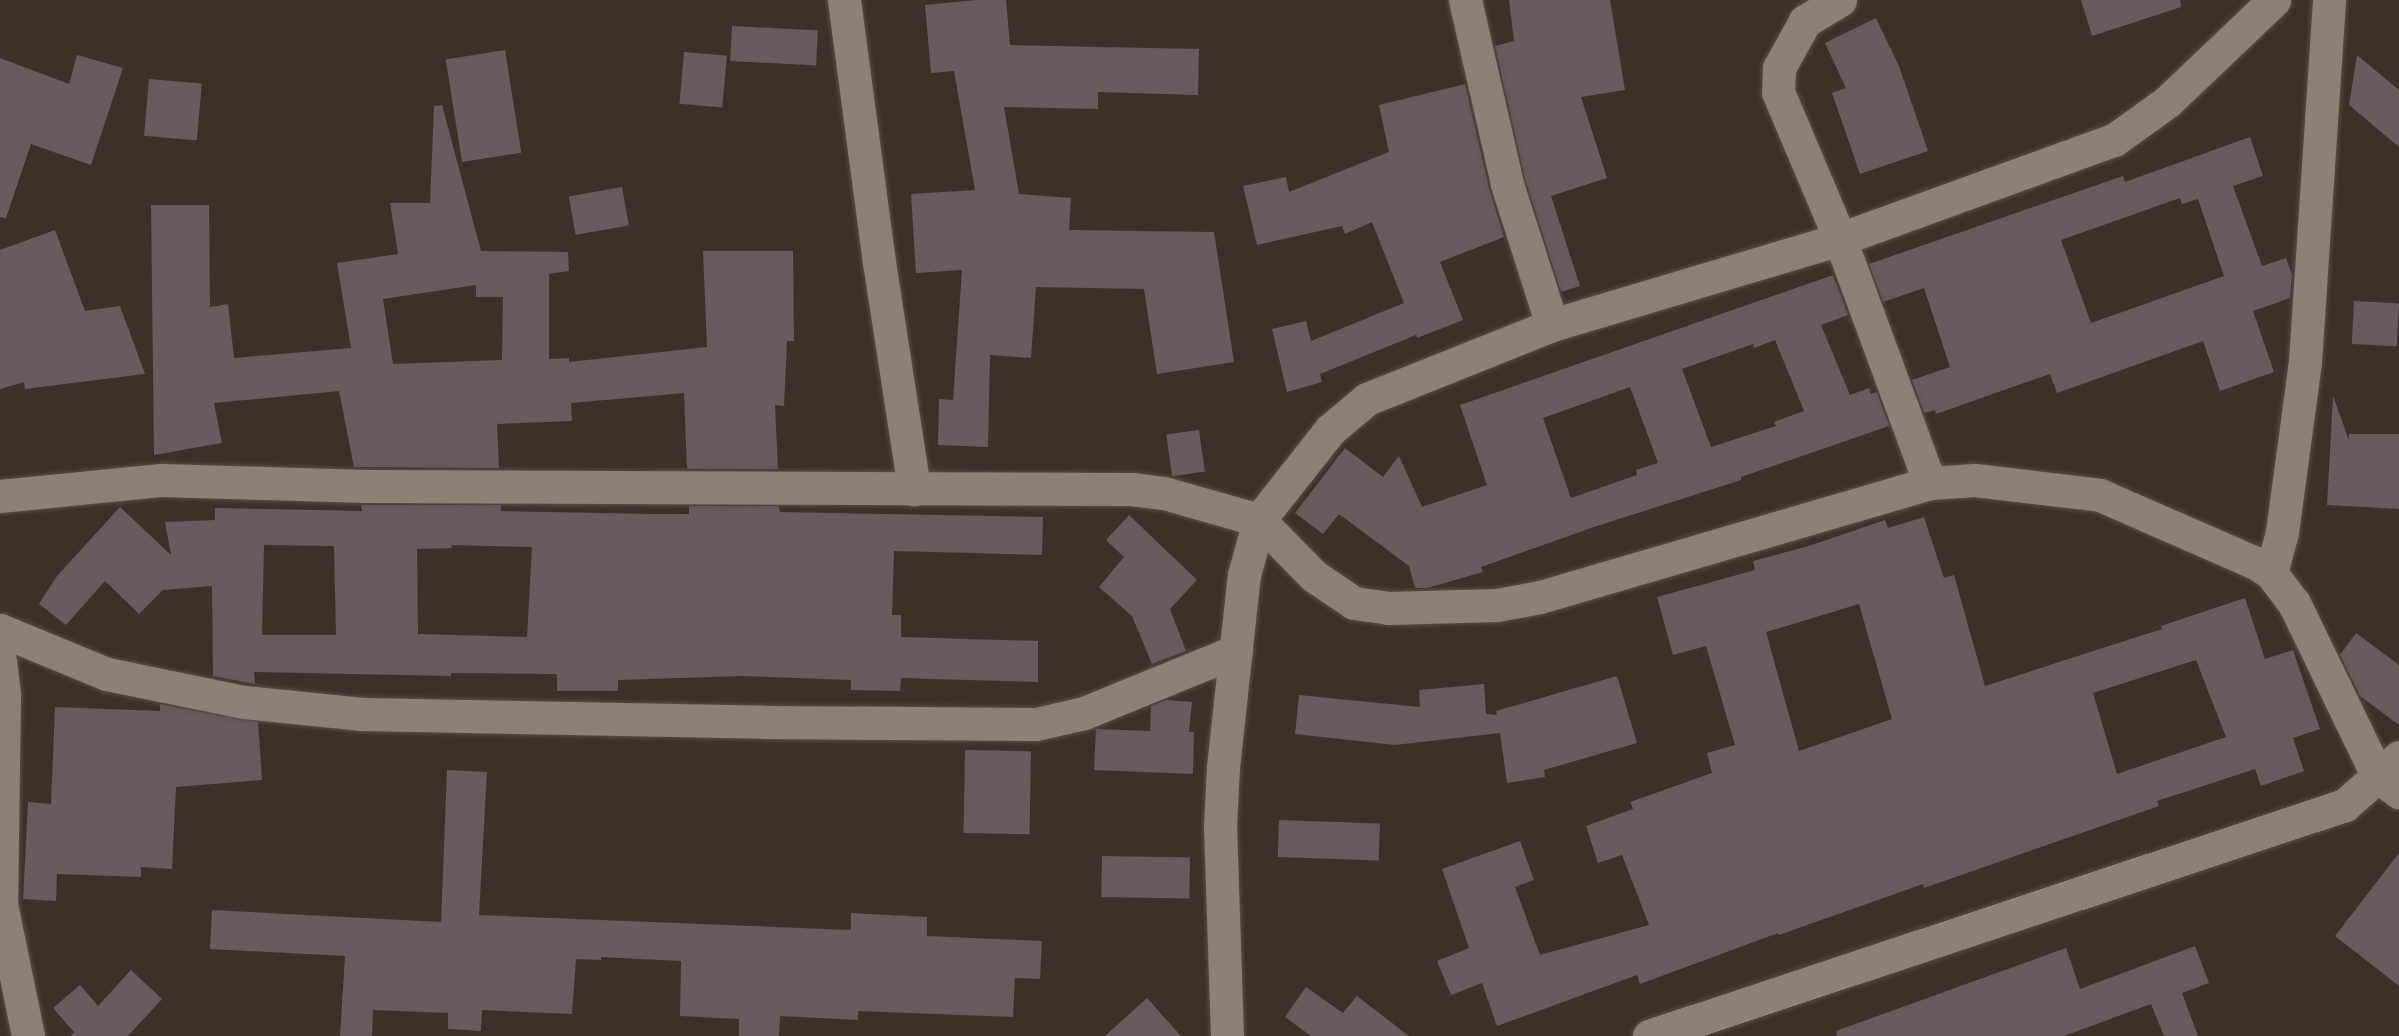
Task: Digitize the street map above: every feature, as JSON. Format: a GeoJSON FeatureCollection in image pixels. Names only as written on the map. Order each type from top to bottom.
{"type":"FeatureCollection","features":[{"type":"Feature","properties":{"kind":"street"},"geometry":{"type":"LineString","coordinates":[[844,0],[879,262],[914,489]]}},
{"type":"Feature","properties":{"kind":"street"},"geometry":{"type":"LineString","coordinates":[[1465,0],[1507,184],[1552,325]]}},
{"type":"Feature","properties":{"kind":"street"},"geometry":{"type":"LineString","coordinates":[[1840,0],[1805,21],[1779,68],[1778,92],[1840,239],[1930,483]]}},
{"type":"Feature","properties":{"kind":"street"},"geometry":{"type":"LineString","coordinates":[[1227,1036],[1220,826],[1223,767],[1244,574],[1258,520],[1330,430],[1367,399],[1552,325],[1840,239],[2114,140],[2167,102],[2274,0]]}},
{"type":"Feature","properties":{"kind":"street"},"geometry":{"type":"LineString","coordinates":[[2271,573],[2282,532],[2305,362],[2329,0]]}},
{"type":"Feature","properties":{"kind":"street"},"geometry":{"type":"LineString","coordinates":[[0,496],[161,480],[379,486],[1131,489],[1164,493],[1258,520],[1314,576],[1354,603],[1388,608],[1497,605],[1540,597],[1930,483],[1975,480],[2100,495],[2256,563],[2271,573],[2294,603],[2392,774],[2345,805],[1648,1036]]}},
{"type":"Feature","properties":{"kind":"street"},"geometry":{"type":"LineString","coordinates":[[0,630],[107,674],[244,702],[362,714],[765,722],[1036,724],[1084,713],[1236,651]]}},
{"type":"Feature","properties":{"kind":"street"},"geometry":{"type":"LineString","coordinates":[[0,661],[4,695],[1,904],[28,1036]]}},
{"type":"Feature","properties":{"kind":"building"},"geometry":{"type":"Polygon","coordinates":[[[976,0],[1006,0],[1010,45],[1199,49],[1198,95],[1098,92],[1098,109],[1004,107],[1019,194],[1071,198],[1069,230],[1214,232],[1234,362],[1157,374],[1144,289],[1036,287],[1031,358],[990,355],[988,447],[938,445],[939,399],[953,400],[962,270],[916,273],[911,194],[975,190],[954,71],[931,73],[925,5],[976,0]]]}},
{"type":"Feature","properties":{"kind":"building"},"geometry":{"type":"Polygon","coordinates":[[[1509,0],[1610,0],[1625,90],[1581,97],[1607,178],[1551,196],[1580,286],[1561,292],[1525,179],[1495,46],[1514,41],[1509,0]]]}},
{"type":"Feature","properties":{"kind":"building"},"geometry":{"type":"Polygon","coordinates":[[[2081,0],[2180,0],[2181,7],[2092,36],[2081,0]]]}},
{"type":"Feature","properties":{"kind":"building"},"geometry":{"type":"Polygon","coordinates":[[[1876,18],[1899,66],[1928,151],[1860,174],[1832,93],[1846,88],[1825,43],[1876,18]]]}},
{"type":"Feature","properties":{"kind":"building"},"geometry":{"type":"Polygon","coordinates":[[[732,26],[818,31],[816,65],[730,61],[732,26]]]}},
{"type":"Feature","properties":{"kind":"building"},"geometry":{"type":"Polygon","coordinates":[[[505,50],[521,153],[462,162],[446,59],[505,50]]]}},
{"type":"Feature","properties":{"kind":"building"},"geometry":{"type":"Polygon","coordinates":[[[684,52],[727,56],[722,108],[679,104],[684,52]]]}},
{"type":"Feature","properties":{"kind":"building"},"geometry":{"type":"Polygon","coordinates":[[[77,55],[123,68],[91,165],[31,144],[6,218],[0,217],[0,58],[69,84],[77,55]]]}},
{"type":"Feature","properties":{"kind":"building"},"geometry":{"type":"Polygon","coordinates":[[[2357,55],[2399,90],[2399,147],[2349,105],[2357,55]]]}},
{"type":"Feature","properties":{"kind":"building"},"geometry":{"type":"Polygon","coordinates":[[[149,79],[202,84],[197,140],[144,136],[149,79]]]}},
{"type":"Feature","properties":{"kind":"building"},"geometry":{"type":"Polygon","coordinates":[[[1465,84],[1489,188],[1504,237],[1440,262],[1463,320],[1417,338],[1416,335],[1320,374],[1322,382],[1287,392],[1272,329],[1306,321],[1311,341],[1404,303],[1372,222],[1345,234],[1342,226],[1257,245],[1243,186],[1286,177],[1289,192],[1389,152],[1379,105],[1465,84]]]}},
{"type":"Feature","properties":{"kind":"building"},"geometry":{"type":"Polygon","coordinates":[[[442,105],[481,251],[568,252],[569,271],[549,274],[549,359],[569,358],[569,362],[707,347],[703,251],[793,251],[794,341],[787,341],[784,406],[775,405],[778,469],[687,469],[684,393],[571,403],[572,421],[497,424],[499,468],[354,467],[339,391],[214,403],[222,443],[154,455],[151,205],[209,205],[210,307],[228,304],[234,358],[351,348],[337,263],[398,254],[390,203],[430,203],[434,106],[442,105]],[[476,285],[383,299],[393,364],[502,360],[503,297],[476,297],[476,285]]]}},
{"type":"Feature","properties":{"kind":"building"},"geometry":{"type":"Polygon","coordinates":[[[2250,137],[2263,176],[2233,186],[2262,266],[2286,258],[2292,275],[2290,298],[2253,311],[2274,372],[2220,391],[2203,341],[2057,393],[2050,374],[1936,414],[1935,410],[1924,413],[1912,380],[1950,367],[1924,288],[1883,302],[1869,264],[2123,176],[2125,182],[2250,137]],[[2180,198],[2061,240],[2091,323],[2224,276],[2198,199],[2182,204],[2180,198]]]}},
{"type":"Feature","properties":{"kind":"building"},"geometry":{"type":"Polygon","coordinates":[[[622,187],[629,225],[576,235],[569,196],[622,187]]]}},
{"type":"Feature","properties":{"kind":"building"},"geometry":{"type":"Polygon","coordinates":[[[55,230],[85,311],[120,306],[145,374],[25,389],[24,382],[0,389],[0,250],[55,230]]]}},
{"type":"Feature","properties":{"kind":"building"},"geometry":{"type":"Polygon","coordinates":[[[1833,275],[1848,315],[1821,325],[1850,395],[1869,388],[1871,394],[1877,392],[1889,426],[1741,477],[1741,480],[1594,527],[1481,567],[1483,572],[1427,588],[1415,588],[1409,566],[1339,514],[1323,534],[1295,513],[1345,448],[1383,477],[1399,456],[1422,507],[1487,485],[1460,405],[1833,275]],[[1775,340],[1754,348],[1753,344],[1682,369],[1711,447],[1776,426],[1774,422],[1804,411],[1775,340]],[[1630,387],[1543,418],[1571,498],[1637,475],[1636,470],[1658,463],[1630,387]]]}},
{"type":"Feature","properties":{"kind":"building"},"geometry":{"type":"Polygon","coordinates":[[[2354,301],[2399,303],[2397,346],[2352,344],[2354,301]]]}},
{"type":"Feature","properties":{"kind":"building"},"geometry":{"type":"Polygon","coordinates":[[[2333,396],[2349,440],[2349,434],[2399,434],[2399,509],[2327,505],[2333,396]]]}},
{"type":"Feature","properties":{"kind":"building"},"geometry":{"type":"Polygon","coordinates":[[[1199,430],[1205,472],[1172,476],[1166,435],[1199,430]]]}},
{"type":"Feature","properties":{"kind":"building"},"geometry":{"type":"Polygon","coordinates":[[[361,505],[501,505],[501,511],[689,514],[689,506],[779,506],[780,512],[1043,517],[1042,555],[894,551],[892,615],[901,615],[901,637],[1038,641],[1038,682],[901,678],[900,691],[851,690],[851,680],[743,676],[618,680],[618,691],[557,691],[557,674],[451,673],[451,676],[254,672],[255,684],[213,676],[212,586],[163,590],[139,614],[105,581],[66,625],[39,604],[57,576],[120,507],[171,555],[165,522],[215,520],[215,508],[362,511],[361,505]],[[264,545],[262,635],[336,635],[334,546],[264,545]],[[451,545],[452,548],[417,549],[418,634],[527,637],[532,547],[451,545]]]}},
{"type":"Feature","properties":{"kind":"building"},"geometry":{"type":"Polygon","coordinates":[[[1129,515],[1197,580],[1170,609],[1186,651],[1152,664],[1132,616],[1099,587],[1124,557],[1106,540],[1129,515]]]}},
{"type":"Feature","properties":{"kind":"building"},"geometry":{"type":"Polygon","coordinates":[[[1924,517],[1944,578],[1954,575],[1985,686],[2162,629],[2161,626],[2245,598],[2265,659],[2293,650],[2320,729],[2293,738],[2304,771],[2261,786],[2255,769],[2157,801],[2159,806],[1924,888],[1923,884],[1779,935],[1778,933],[1640,984],[1637,975],[1497,1026],[1482,983],[1451,995],[1437,961],[1469,948],[1442,869],[1520,841],[1534,880],[1515,887],[1540,955],[1649,925],[1622,855],[1598,863],[1586,826],[1633,809],[1630,802],[1712,773],[1707,753],[1735,745],[1706,646],[1673,655],[1657,597],[1755,570],[1753,561],[1812,545],[1885,520],[1888,528],[1924,517]],[[1859,604],[1766,632],[1799,751],[1892,719],[1859,604]],[[2196,660],[2093,693],[2117,774],[2226,737],[2196,660]]]}},
{"type":"Feature","properties":{"kind":"building"},"geometry":{"type":"Polygon","coordinates":[[[2356,633],[2399,665],[2399,725],[2360,696],[2340,655],[2356,633]]]}},
{"type":"Feature","properties":{"kind":"building"},"geometry":{"type":"Polygon","coordinates":[[[1617,676],[1637,743],[1544,770],[1545,777],[1507,783],[1500,733],[1395,745],[1295,734],[1299,695],[1420,707],[1419,690],[1484,684],[1486,714],[1497,715],[1496,711],[1617,676]]]}},
{"type":"Feature","properties":{"kind":"building"},"geometry":{"type":"Polygon","coordinates":[[[1166,700],[1192,702],[1189,732],[1194,732],[1193,774],[1094,770],[1096,729],[1150,731],[1151,706],[1166,700]]]}},
{"type":"Feature","properties":{"kind":"building"},"geometry":{"type":"Polygon","coordinates":[[[160,704],[258,722],[262,780],[176,787],[172,869],[141,867],[141,877],[57,874],[56,901],[23,899],[28,802],[51,804],[55,707],[160,711],[160,704]]]}},
{"type":"Feature","properties":{"kind":"building"},"geometry":{"type":"Polygon","coordinates":[[[965,750],[1031,751],[1030,834],[964,833],[965,750]]]}},
{"type":"Feature","properties":{"kind":"building"},"geometry":{"type":"Polygon","coordinates":[[[447,770],[487,772],[479,915],[851,930],[851,913],[927,917],[927,936],[1042,941],[1040,979],[1015,978],[1013,1017],[858,1011],[858,1020],[780,1016],[779,1036],[739,1036],[739,1019],[680,1016],[681,961],[601,957],[601,960],[576,959],[572,1014],[482,1010],[481,1031],[448,1029],[448,1013],[373,1010],[372,1036],[340,1036],[345,956],[210,949],[212,910],[441,922],[447,770]]]}},
{"type":"Feature","properties":{"kind":"building"},"geometry":{"type":"Polygon","coordinates":[[[1279,820],[1380,824],[1379,861],[1278,857],[1279,820]]]}},
{"type":"Feature","properties":{"kind":"building"},"geometry":{"type":"Polygon","coordinates":[[[2399,853],[2399,986],[2335,936],[2399,853]]]}},
{"type":"Feature","properties":{"kind":"building"},"geometry":{"type":"Polygon","coordinates":[[[1102,856],[1190,858],[1189,899],[1101,897],[1102,856]]]}},
{"type":"Feature","properties":{"kind":"building"},"geometry":{"type":"Polygon","coordinates":[[[2195,946],[2209,983],[2182,993],[2198,1036],[2164,1036],[2151,1004],[2064,1036],[1837,1036],[1836,1031],[2066,948],[2080,989],[2195,946]]]}},
{"type":"Feature","properties":{"kind":"building"},"geometry":{"type":"Polygon","coordinates":[[[131,970],[162,999],[128,1036],[71,1036],[74,1032],[53,1008],[80,985],[98,1006],[131,970]]]}},
{"type":"Feature","properties":{"kind":"building"},"geometry":{"type":"Polygon","coordinates":[[[1306,987],[1343,1013],[1357,996],[1409,1036],[1311,1036],[1285,1017],[1306,987]]]}},
{"type":"Feature","properties":{"kind":"building"},"geometry":{"type":"Polygon","coordinates":[[[1147,998],[1181,1036],[1105,1036],[1147,998]]]}}]}
